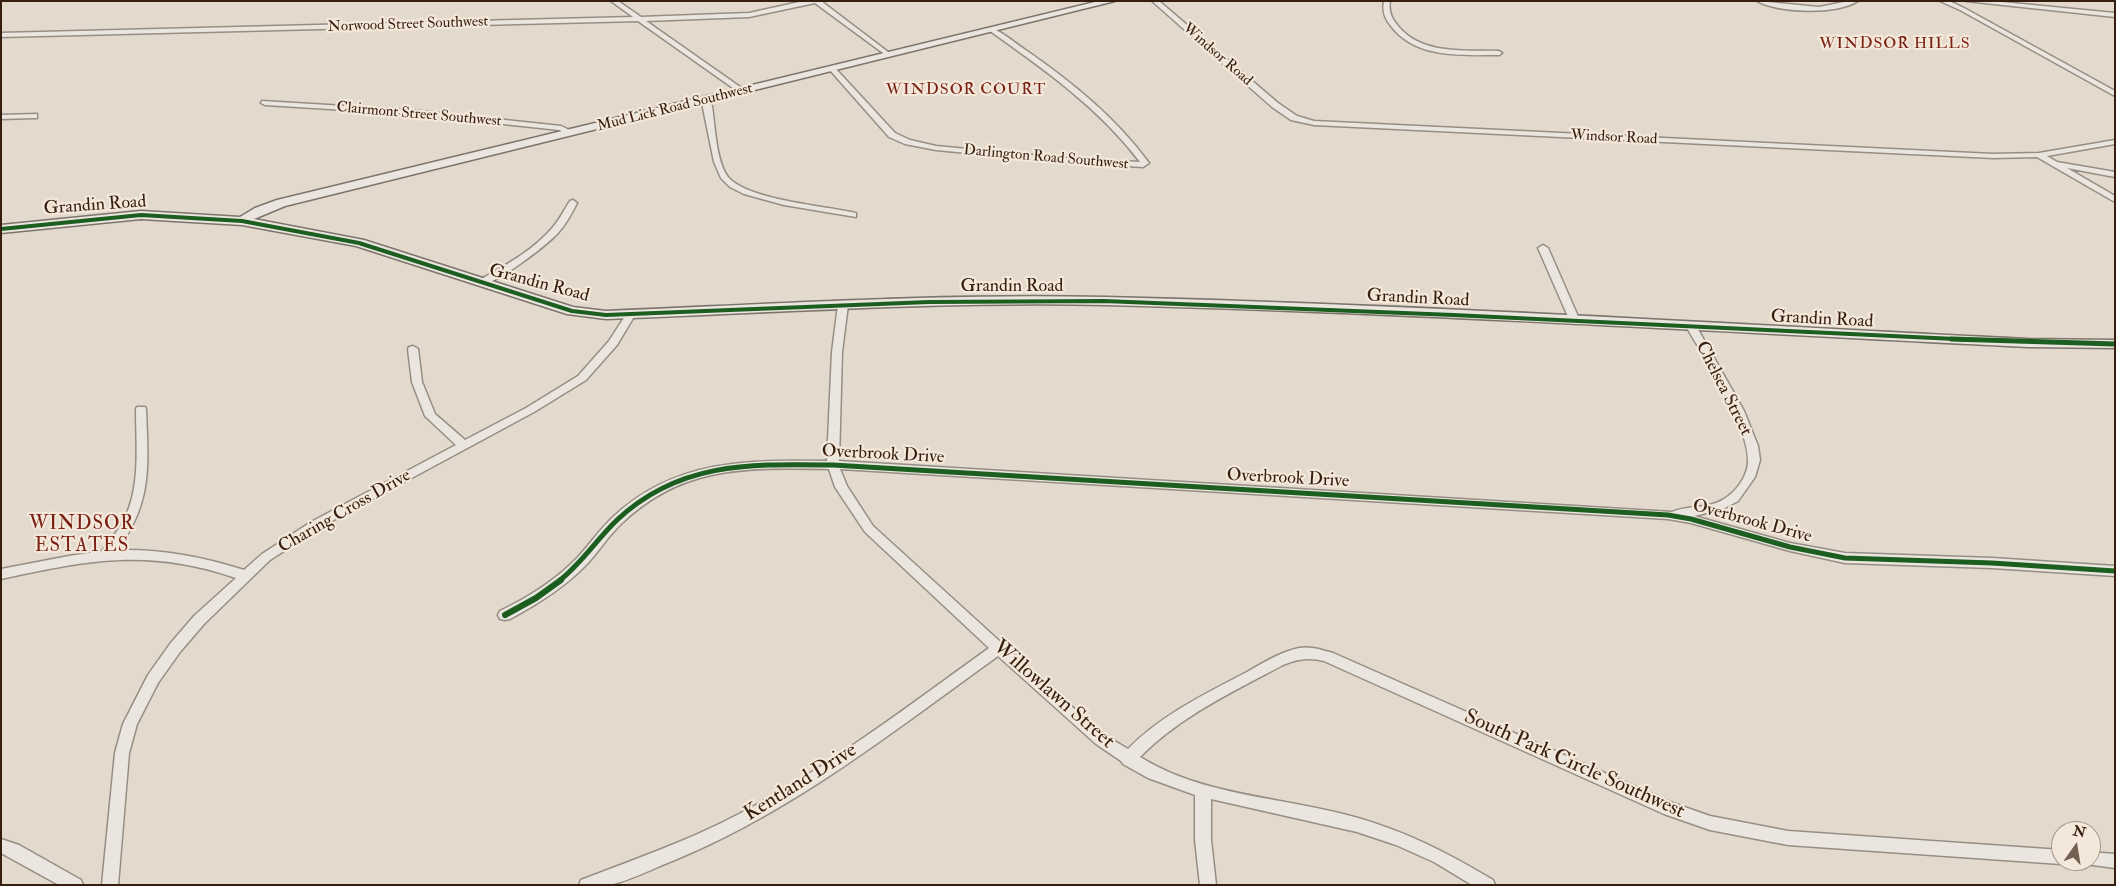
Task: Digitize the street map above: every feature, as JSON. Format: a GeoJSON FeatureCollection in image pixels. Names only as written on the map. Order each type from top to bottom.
{"type":"FeatureCollection","features":[{"type":"Feature","properties":{"kind":"street"},"geometry":{"type":"LineString","coordinates":[[614,1],[740,91]]}},
{"type":"Feature","properties":{"kind":"street"},"geometry":{"type":"LineString","coordinates":[[815,1],[888,55]]}},
{"type":"Feature","properties":{"kind":"street","name":"Norwood Street Southwest"},"geometry":{"type":"LineString","coordinates":[[1,35],[739,16],[815,1]]}},
{"type":"Feature","properties":{"kind":"street","name":"Mud Lick Road Southwest"},"geometry":{"type":"LineString","coordinates":[[242,221],[259,211],[281,203],[1110,1]]}},
{"type":"Feature","properties":{"kind":"street","name":"Windsor Road"},"geometry":{"type":"LineString","coordinates":[[1155,1],[1275,105],[1294,118],[1314,123],[1924,154],[2001,156],[2039,155],[2115,142]]}},
{"type":"Feature","properties":{"kind":"street"},"geometry":{"type":"LineString","coordinates":[[1387,1],[1386,9],[1395,27],[1409,40],[1446,50],[1499,53]]}},
{"type":"Feature","properties":{"kind":"street"},"geometry":{"type":"LineString","coordinates":[[1760,1],[1820,10],[1840,8],[1855,1]]}},
{"type":"Feature","properties":{"kind":"street"},"geometry":{"type":"LineString","coordinates":[[1943,1],[1962,9],[2115,94]]}},
{"type":"Feature","properties":{"kind":"street"},"geometry":{"type":"LineString","coordinates":[[1969,1],[2115,15]]}},
{"type":"Feature","properties":{"kind":"street","name":"Darlington Road Southwest"},"geometry":{"type":"LineString","coordinates":[[833,68],[892,135],[908,142],[936,148],[1025,157],[1145,164],[1134,148],[1093,102],[992,30]]}},
{"type":"Feature","properties":{"kind":"street"},"geometry":{"type":"LineString","coordinates":[[704,100],[708,106],[720,166],[729,183],[753,195],[853,215]]}},
{"type":"Feature","properties":{"kind":"street","name":"Clairmont Street Southwest"},"geometry":{"type":"LineString","coordinates":[[265,103],[429,114],[561,128],[572,133]]}},
{"type":"Feature","properties":{"kind":"street"},"geometry":{"type":"LineString","coordinates":[[1,117],[34,116]]}},
{"type":"Feature","properties":{"kind":"street"},"geometry":{"type":"LineString","coordinates":[[2039,155],[2115,200]]}},
{"type":"Feature","properties":{"kind":"street"},"geometry":{"type":"LineString","coordinates":[[2054,163],[2115,175]]}},
{"type":"Feature","properties":{"kind":"street"},"geometry":{"type":"LineString","coordinates":[[198,216],[281,203]]}},
{"type":"Feature","properties":{"kind":"street"},"geometry":{"type":"LineString","coordinates":[[481,283],[526,256],[548,239],[562,224],[573,203]]}},
{"type":"Feature","properties":{"kind":"street","name":"Grandin Road"},"geometry":{"type":"LineString","coordinates":[[1,228],[112,217],[198,216],[242,221],[359,243],[481,283],[572,310],[630,315],[1001,300],[1133,301],[2037,343],[2115,344]]}},
{"type":"Feature","properties":{"kind":"street"},"geometry":{"type":"LineString","coordinates":[[1543,248],[1575,321]]}},
{"type":"Feature","properties":{"kind":"street","name":"Willowlawn Street"},"geometry":{"type":"LineString","coordinates":[[843,305],[837,352],[833,465],[841,488],[869,528],[1101,740],[1128,759],[1153,773],[1204,791],[1358,825],[1399,839],[1440,857],[1487,885]]}},
{"type":"Feature","properties":{"kind":"street","name":"Charing Cross Drive"},"geometry":{"type":"LineString","coordinates":[[110,885],[122,752],[130,724],[153,679],[174,648],[205,614],[266,558],[315,525],[464,445],[582,378],[613,343],[630,315]]}},
{"type":"Feature","properties":{"kind":"street","name":"Chelsea Street"},"geometry":{"type":"LineString","coordinates":[[1668,515],[1729,503],[1744,487],[1754,462],[1752,448],[1738,411],[1691,326]]}},
{"type":"Feature","properties":{"kind":"street"},"geometry":{"type":"LineString","coordinates":[[413,349],[417,382],[430,416],[464,445]]}},
{"type":"Feature","properties":{"kind":"street"},"geometry":{"type":"LineString","coordinates":[[106,555],[129,526],[141,492],[141,409]]}},
{"type":"Feature","properties":{"kind":"street","name":"Overbrook Drive"},"geometry":{"type":"LineString","coordinates":[[505,615],[543,594],[564,577],[616,520],[639,500],[674,480],[693,473],[732,466],[833,465],[1668,515],[1691,519],[1790,547],[1844,558],[1992,563],[2115,571]]}},
{"type":"Feature","properties":{"kind":"street"},"geometry":{"type":"LineString","coordinates":[[1,574],[74,558],[106,555],[159,555],[184,558],[246,576]]}},
{"type":"Feature","properties":{"kind":"street","name":"Kentland Drive"},"geometry":{"type":"LineString","coordinates":[[587,885],[667,856],[719,832],[766,807],[821,774],[999,648]]}},
{"type":"Feature","properties":{"kind":"street","name":"South Park Circle Southwest"},"geometry":{"type":"LineString","coordinates":[[1128,759],[1144,740],[1176,717],[1276,663],[1296,655],[1314,654],[1328,657],[1401,688],[1670,809],[1710,823],[1788,838],[2051,856]]}},
{"type":"Feature","properties":{"kind":"street"},"geometry":{"type":"LineString","coordinates":[[1204,791],[1203,840],[1208,885]]}},
{"type":"Feature","properties":{"kind":"street"},"geometry":{"type":"LineString","coordinates":[[1,846],[14,850],[75,885]]}},
{"type":"Feature","properties":{"kind":"street"},"geometry":{"type":"LineString","coordinates":[[2101,860],[2115,861]]}},
{"type":"Feature","properties":{"kind":"cycle path"},"geometry":{"type":"LineString","coordinates":[[1,229],[141,215],[203,217],[242,221],[359,243],[572,311],[606,315],[929,302],[1104,301],[1453,315],[2028,343],[2115,344]]}},
{"type":"Feature","properties":{"kind":"cycle path"},"geometry":{"type":"LineString","coordinates":[[505,615],[555,585],[582,561],[617,520],[641,500],[665,485],[691,475],[718,469],[773,464],[833,465],[1668,515],[1691,519],[1790,547],[1845,558],[1992,563],[2115,571]]}},
{"type":"Feature","properties":{"kind":"district","name":"WINDSOR HILLS"},"geometry":{"type":"Point","coordinates":[1895,45]}},
{"type":"Feature","properties":{"kind":"district","name":"WINDSOR COURT"},"geometry":{"type":"Point","coordinates":[966,91]}},
{"type":"Feature","properties":{"kind":"district","name":"WINDSOR ESTATES"},"geometry":{"type":"Point","coordinates":[82,536]}}]}
